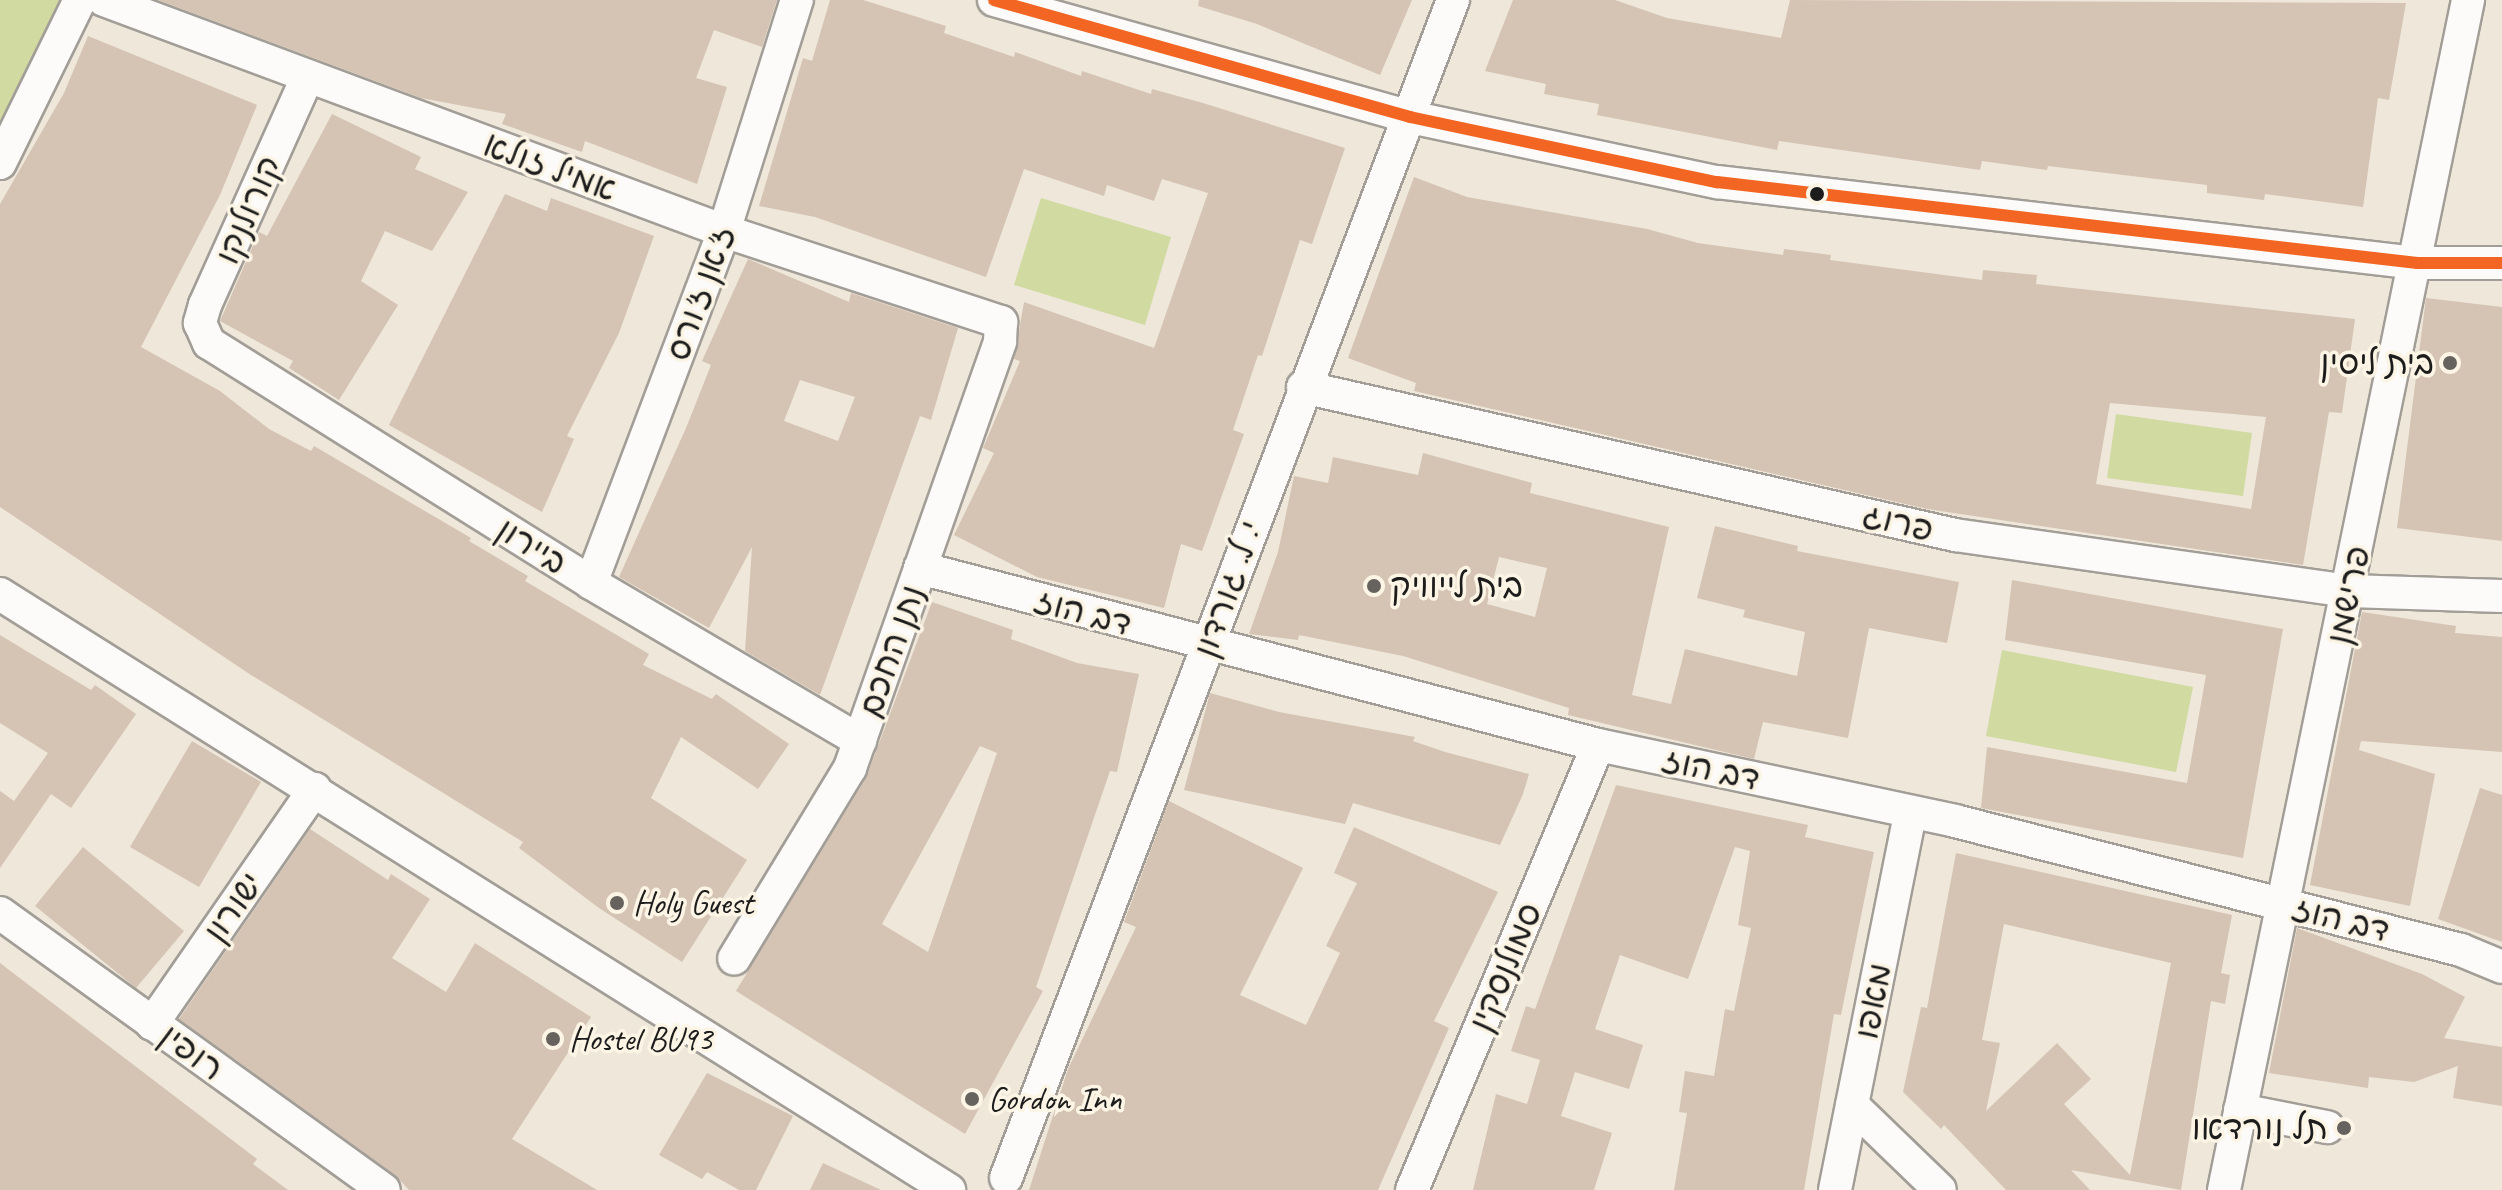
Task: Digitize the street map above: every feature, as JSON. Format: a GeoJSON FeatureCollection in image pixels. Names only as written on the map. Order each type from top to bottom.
{"type":"FeatureCollection","features":[{"type":"Feature","properties":{"kind":"street"},"geometry":{"type":"LineString","coordinates":[[0,163],[80,0]]}},
{"type":"Feature","properties":{"kind":"street","name":"אמיל זולא"},"geometry":{"type":"LineString","coordinates":[[104,0],[724,231],[1001,322]]}},
{"type":"Feature","properties":{"kind":"street","name":"ז'אן ז'ורס"},"geometry":{"type":"LineString","coordinates":[[591,583],[724,231],[797,0]]}},
{"type":"Feature","properties":{"kind":"street"},"geometry":{"type":"LineString","coordinates":[[994,0],[1410,117],[1717,182],[2417,263],[2502,263]]}},
{"type":"Feature","properties":{"kind":"street","name":"י. ל. גורדון"},"geometry":{"type":"LineString","coordinates":[[1006,1178],[1303,387],[1453,0]]}},
{"type":"Feature","properties":{"kind":"street","name":"פרישמן"},"geometry":{"type":"LineString","coordinates":[[2224,1190],[2417,263],[2468,0]]}},
{"type":"Feature","properties":{"kind":"street","name":"קורולנקו"},"geometry":{"type":"LineString","coordinates":[[209,343],[200,323],[205,305],[307,78]]}},
{"type":"Feature","properties":{"kind":"street","name":"נתן החכם"},"geometry":{"type":"LineString","coordinates":[[734,959],[850,768],[1000,342],[1001,322]]}},
{"type":"Feature","properties":{"kind":"street","name":"ביירון"},"geometry":{"type":"LineString","coordinates":[[209,343],[591,583],[860,741]]}},
{"type":"Feature","properties":{"kind":"street","name":"פרוג"},"geometry":{"type":"LineString","coordinates":[[1303,387],[1955,535],[2349,591],[2502,596]]}},
{"type":"Feature","properties":{"kind":"street","name":"דב הוז"},"geometry":{"type":"LineString","coordinates":[[920,568],[1598,745],[1910,813],[2283,905],[2461,950],[2502,967]]}},
{"type":"Feature","properties":{"kind":"street"},"geometry":{"type":"LineString","coordinates":[[0,594],[949,1190]]}},
{"type":"Feature","properties":{"kind":"street","name":"סמולנסקין"},"geometry":{"type":"LineString","coordinates":[[1412,1190],[1598,745]]}},
{"type":"Feature","properties":{"kind":"street","name":"ישורון"},"geometry":{"type":"LineString","coordinates":[[152,1024],[315,789]]}},
{"type":"Feature","properties":{"kind":"street","name":"מאפו"},"geometry":{"type":"LineString","coordinates":[[1835,1190],[1910,813]]}},
{"type":"Feature","properties":{"kind":"street","name":"רופין"},"geometry":{"type":"LineString","coordinates":[[0,913],[384,1190]]}},
{"type":"Feature","properties":{"kind":"street"},"geometry":{"type":"LineString","coordinates":[[1852,1105],[1940,1190]]}},
{"type":"Feature","properties":{"kind":"street"},"geometry":{"type":"LineString","coordinates":[[2240,1110],[2327,1127]]}},
{"type":"Feature","properties":{"kind":"green space"},"geometry":{"type":"Polygon","coordinates":[[[0,0],[80,0],[0,153],[0,0]]]}},
{"type":"Feature","properties":{"kind":"green space"},"geometry":{"type":"Polygon","coordinates":[[[1041,198],[1171,237],[1145,325],[1014,285],[1041,198]]]}},
{"type":"Feature","properties":{"kind":"green space"},"geometry":{"type":"Polygon","coordinates":[[[2116,414],[2252,433],[2243,496],[2107,478],[2116,414]]]}},
{"type":"Feature","properties":{"kind":"green space"},"geometry":{"type":"Polygon","coordinates":[[[2002,650],[2193,687],[2176,772],[1986,736],[2002,650]]]}},
{"type":"Feature","properties":{"kind":"building"},"geometry":{"type":"Polygon","coordinates":[[[158,0],[777,0],[762,47],[714,30],[696,78],[727,87],[697,184],[585,141],[582,152],[502,124],[506,114],[421,98],[158,0]]]}},
{"type":"Feature","properties":{"kind":"building"},"geometry":{"type":"Polygon","coordinates":[[[830,0],[863,0],[946,26],[944,33],[1014,57],[1015,52],[1081,76],[1082,71],[1151,94],[1152,89],[1203,103],[1345,148],[1312,244],[1300,240],[1262,356],[1258,355],[1233,430],[1244,434],[1202,551],[1181,544],[1164,608],[1037,577],[954,535],[994,453],[983,448],[1020,361],[1014,359],[1024,302],[1154,348],[1208,193],[1162,179],[1154,201],[1107,185],[1104,196],[1024,169],[986,277],[815,217],[759,206],[803,58],[812,61],[830,0]]]}},
{"type":"Feature","properties":{"kind":"building"},"geometry":{"type":"Polygon","coordinates":[[[1199,0],[1412,0],[1380,75],[1257,24],[1198,6],[1199,0]]]}},
{"type":"Feature","properties":{"kind":"building"},"geometry":{"type":"Polygon","coordinates":[[[1513,0],[1615,0],[1667,18],[1781,38],[1790,0],[2406,3],[2389,100],[2378,98],[2363,207],[2265,194],[2264,200],[2207,193],[2207,185],[2048,166],[2047,170],[1982,161],[1980,170],[1779,141],[1777,150],[1597,115],[1599,104],[1544,94],[1546,84],[1485,71],[1513,0]]]}},
{"type":"Feature","properties":{"kind":"building"},"geometry":{"type":"Polygon","coordinates":[[[88,36],[257,105],[220,195],[141,347],[220,391],[269,429],[311,451],[314,446],[471,538],[469,541],[528,576],[525,581],[649,654],[643,665],[712,699],[716,694],[789,744],[758,789],[681,737],[651,798],[747,860],[682,962],[599,908],[519,848],[523,842],[251,675],[0,507],[0,204],[64,93],[88,36]]]}},
{"type":"Feature","properties":{"kind":"building"},"geometry":{"type":"Polygon","coordinates":[[[332,114],[421,157],[415,169],[468,192],[432,251],[385,231],[361,281],[398,305],[339,400],[289,368],[293,361],[220,321],[259,232],[267,236],[332,114]]]}},
{"type":"Feature","properties":{"kind":"building"},"geometry":{"type":"Polygon","coordinates":[[[1414,177],[1467,197],[1647,229],[1698,243],[1783,255],[1784,249],[1831,255],[1830,260],[1982,280],[1983,270],[2037,275],[2036,284],[2355,319],[2342,413],[2329,412],[2303,565],[1927,509],[1414,391],[1416,383],[1348,358],[1414,177]],[[2110,403],[2096,484],[2251,509],[2266,417],[2110,403]]]}},
{"type":"Feature","properties":{"kind":"building"},"geometry":{"type":"Polygon","coordinates":[[[505,194],[547,211],[551,198],[654,236],[619,333],[567,436],[574,439],[542,512],[389,425],[505,194]]]}},
{"type":"Feature","properties":{"kind":"building"},"geometry":{"type":"Polygon","coordinates":[[[748,259],[849,302],[851,293],[958,328],[931,420],[920,416],[820,695],[745,651],[752,547],[709,628],[619,577],[711,365],[702,361],[748,259]],[[800,380],[784,421],[838,441],[855,397],[800,380]]]}},
{"type":"Feature","properties":{"kind":"building"},"geometry":{"type":"Polygon","coordinates":[[[2426,298],[2502,307],[2502,541],[2397,528],[2426,298]]]}},
{"type":"Feature","properties":{"kind":"building"},"geometry":{"type":"Polygon","coordinates":[[[1423,453],[1532,483],[1530,493],[1669,527],[1632,695],[1671,704],[1685,649],[1797,676],[1805,632],[1743,617],[1745,610],[1697,598],[1715,526],[1798,546],[1797,551],[1959,582],[1947,643],[1869,628],[1848,738],[1763,722],[1754,759],[1568,715],[1569,708],[1403,656],[1299,635],[1298,640],[1249,634],[1278,552],[1294,476],[1328,483],[1333,457],[1418,475],[1423,453]],[[1499,557],[1487,604],[1535,617],[1547,568],[1499,557]]]}},
{"type":"Feature","properties":{"kind":"building"},"geometry":{"type":"Polygon","coordinates":[[[2012,580],[2283,629],[2243,858],[1981,808],[1987,747],[2187,783],[2206,675],[2005,640],[2012,580]]]}},
{"type":"Feature","properties":{"kind":"building"},"geometry":{"type":"Polygon","coordinates":[[[932,602],[1013,630],[1011,639],[1077,663],[1139,674],[1117,772],[1110,771],[1036,987],[1043,991],[965,1134],[736,991],[866,778],[932,602]],[[980,746],[882,924],[928,952],[997,753],[980,746]]]}},
{"type":"Feature","properties":{"kind":"building"},"geometry":{"type":"Polygon","coordinates":[[[2362,612],[2456,626],[2455,633],[2502,637],[2502,752],[2361,741],[2359,750],[2435,774],[2410,906],[2310,885],[2362,612]]]}},
{"type":"Feature","properties":{"kind":"building"},"geometry":{"type":"Polygon","coordinates":[[[0,635],[91,690],[95,685],[136,714],[71,808],[51,794],[0,868],[0,791],[14,801],[48,753],[0,723],[0,635]]]}},
{"type":"Feature","properties":{"kind":"building"},"geometry":{"type":"Polygon","coordinates":[[[1210,693],[1279,712],[1415,737],[1413,741],[1445,752],[1529,774],[1500,845],[1353,803],[1345,824],[1184,790],[1210,693]]]}},
{"type":"Feature","properties":{"kind":"building"},"geometry":{"type":"Polygon","coordinates":[[[192,741],[261,782],[199,887],[130,847],[192,741]]]}},
{"type":"Feature","properties":{"kind":"building"},"geometry":{"type":"Polygon","coordinates":[[[1616,785],[1808,825],[1805,837],[1874,852],[1841,1015],[1834,1014],[1804,1190],[1674,1190],[1687,1113],[1679,1112],[1685,1071],[1714,1076],[1725,1009],[1734,1011],[1751,928],[1738,925],[1750,851],[1735,847],[1688,979],[1620,955],[1595,1029],[1643,1045],[1629,1089],[1575,1072],[1561,1116],[1612,1133],[1594,1190],[1473,1190],[1496,1094],[1527,1104],[1540,1060],[1511,1051],[1526,1006],[1535,1009],[1616,785]]]}},
{"type":"Feature","properties":{"kind":"building"},"geometry":{"type":"Polygon","coordinates":[[[2480,788],[2502,795],[2502,942],[2438,919],[2480,788]]]}},
{"type":"Feature","properties":{"kind":"building"},"geometry":{"type":"Polygon","coordinates":[[[1169,801],[1303,868],[1240,995],[1306,1025],[1340,953],[1326,946],[1357,883],[1334,873],[1354,827],[1498,892],[1434,1021],[1449,1028],[1378,1190],[1029,1190],[1068,1069],[1136,927],[1124,922],[1169,801]]]}},
{"type":"Feature","properties":{"kind":"building"},"geometry":{"type":"Polygon","coordinates":[[[310,829],[388,880],[391,874],[430,899],[392,958],[446,992],[475,943],[591,1017],[512,1139],[597,1190],[409,1190],[395,1175],[179,1019],[310,829]]]}},
{"type":"Feature","properties":{"kind":"building"},"geometry":{"type":"Polygon","coordinates":[[[83,847],[184,931],[136,988],[35,906],[83,847]]]}},
{"type":"Feature","properties":{"kind":"building"},"geometry":{"type":"Polygon","coordinates":[[[1956,853],[2232,915],[2221,973],[2230,975],[2225,1004],[2211,1001],[2181,1190],[2071,1170],[2090,1190],[2006,1190],[1944,1125],[1941,1129],[1903,1092],[1921,1007],[1927,1008],[1956,853]],[[2004,924],[1982,1040],[2000,1043],[1986,1111],[2057,1043],[2091,1079],[2064,1104],[2130,1175],[2171,963],[2004,924]]]}},
{"type":"Feature","properties":{"kind":"building"},"geometry":{"type":"Polygon","coordinates":[[[2297,928],[2422,974],[2465,997],[2444,1038],[2502,1047],[2502,1106],[2453,1098],[2458,1066],[2414,1082],[2369,1077],[2368,1088],[2269,1073],[2297,928]]]}},
{"type":"Feature","properties":{"kind":"building"},"geometry":{"type":"Polygon","coordinates":[[[0,963],[257,1159],[253,1164],[288,1190],[0,1190],[0,963]]]}},
{"type":"Feature","properties":{"kind":"building"},"geometry":{"type":"Polygon","coordinates":[[[707,1073],[793,1116],[756,1190],[739,1190],[707,1172],[702,1179],[659,1155],[707,1073]]]}},
{"type":"Feature","properties":{"kind":"building"},"geometry":{"type":"Polygon","coordinates":[[[823,1163],[881,1190],[810,1190],[823,1163]]]}},
{"type":"Feature","properties":{"kind":"transit line"},"geometry":{"type":"LineString","coordinates":[[994,0],[1410,117],[1717,182],[2417,263],[2502,263]]}},
{"type":"Feature","properties":{"kind":"place","name":"בית ליסין"},"geometry":{"type":"Point","coordinates":[2450,363]}},
{"type":"Feature","properties":{"kind":"place","name":"בית לייוויק"},"geometry":{"type":"Point","coordinates":[1374,586]}},
{"type":"Feature","properties":{"kind":"place","name":"Holy Guest"},"geometry":{"type":"Point","coordinates":[617,903]}},
{"type":"Feature","properties":{"kind":"place","name":"Hostel BU93"},"geometry":{"type":"Point","coordinates":[553,1039]}},
{"type":"Feature","properties":{"kind":"place","name":"Gordon Inn"},"geometry":{"type":"Point","coordinates":[972,1099]}},
{"type":"Feature","properties":{"kind":"place","name":"תל נורדאו"},"geometry":{"type":"Point","coordinates":[2344,1128]}}]}
